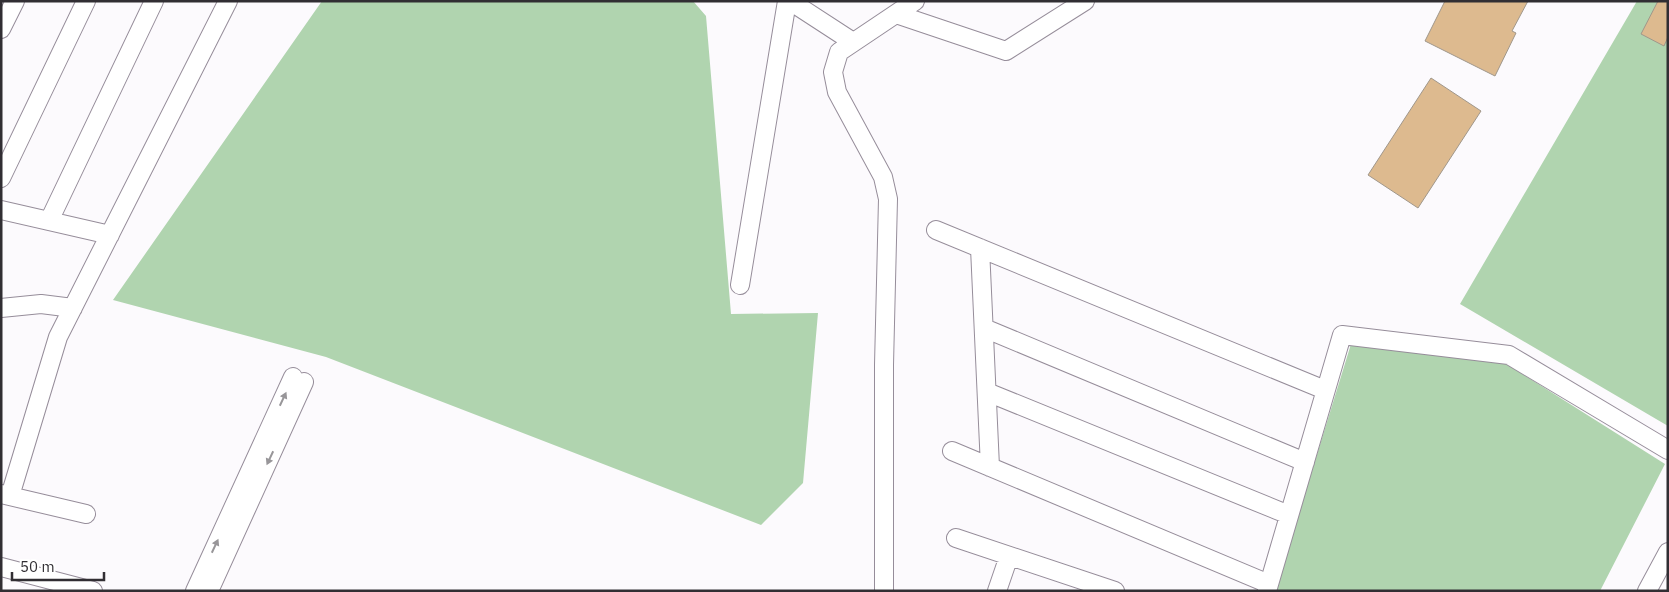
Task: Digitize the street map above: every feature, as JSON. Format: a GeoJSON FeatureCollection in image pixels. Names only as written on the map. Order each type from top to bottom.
{"type":"FeatureCollection","features":[{"type":"Feature","properties":{"kind":"street"},"geometry":{"type":"LineString","coordinates":[[1,29],[16,1]]}},
{"type":"Feature","properties":{"kind":"street"},"geometry":{"type":"LineString","coordinates":[[1,178],[86,1]]}},
{"type":"Feature","properties":{"kind":"street"},"geometry":{"type":"LineString","coordinates":[[49,221],[154,1]]}},
{"type":"Feature","properties":{"kind":"street"},"geometry":{"type":"LineString","coordinates":[[86,514],[6,495],[58,337],[228,1]]}},
{"type":"Feature","properties":{"kind":"street"},"geometry":{"type":"LineString","coordinates":[[740,285],[788,1],[854,42]]}},
{"type":"Feature","properties":{"kind":"street"},"geometry":{"type":"LineString","coordinates":[[884,591],[884,365],[888,199],[883,177],[837,92],[833,72],[839,52],[915,1]]}},
{"type":"Feature","properties":{"kind":"street"},"geometry":{"type":"LineString","coordinates":[[896,14],[1006,51],[1085,1]]}},
{"type":"Feature","properties":{"kind":"street"},"geometry":{"type":"LineString","coordinates":[[1,210],[110,235]]}},
{"type":"Feature","properties":{"kind":"street"},"geometry":{"type":"LineString","coordinates":[[936,230],[1325,390]]}},
{"type":"Feature","properties":{"kind":"street"},"geometry":{"type":"LineString","coordinates":[[980,248],[990,467]]}},
{"type":"Feature","properties":{"kind":"street"},"geometry":{"type":"LineString","coordinates":[[1,308],[41,304],[71,313]]}},
{"type":"Feature","properties":{"kind":"street"},"geometry":{"type":"LineString","coordinates":[[1,318],[71,313]]}},
{"type":"Feature","properties":{"kind":"street"},"geometry":{"type":"LineString","coordinates":[[984,328],[1305,462]]}},
{"type":"Feature","properties":{"kind":"street"},"geometry":{"type":"LineString","coordinates":[[952,451],[1268,587],[1342,335],[1509,355],[1668,450]]}},
{"type":"Feature","properties":{"kind":"street"},"geometry":{"type":"LineString","coordinates":[[195,591],[299,379],[209,591]]}},
{"type":"Feature","properties":{"kind":"street"},"geometry":{"type":"LineString","coordinates":[[987,392],[1289,515]]}},
{"type":"Feature","properties":{"kind":"street"},"geometry":{"type":"LineString","coordinates":[[956,538],[1115,591]]}},
{"type":"Feature","properties":{"kind":"street"},"geometry":{"type":"LineString","coordinates":[[1647,591],[1668,552]]}},
{"type":"Feature","properties":{"kind":"street"},"geometry":{"type":"LineString","coordinates":[[997,591],[1009,556]]}},
{"type":"Feature","properties":{"kind":"street"},"geometry":{"type":"LineString","coordinates":[[1,567],[93,591]]}},
{"type":"Feature","properties":{"kind":"street"},"geometry":{"type":"LineString","coordinates":[[1,579],[49,591]]}},
{"type":"Feature","properties":{"kind":"green space"},"geometry":{"type":"Polygon","coordinates":[[[322,1],[693,1],[706,16],[731,314],[818,313],[803,483],[761,525],[326,357],[113,300],[322,1]]]}},
{"type":"Feature","properties":{"kind":"green space"},"geometry":{"type":"Polygon","coordinates":[[[1637,1],[1668,1],[1668,426],[1460,304],[1637,1]]]}},
{"type":"Feature","properties":{"kind":"green space"},"geometry":{"type":"Polygon","coordinates":[[[1351,344],[1505,363],[1665,464],[1600,591],[1275,591],[1351,344]]]}},
{"type":"Feature","properties":{"kind":"building"},"geometry":{"type":"Polygon","coordinates":[[[1445,1],[1528,1],[1512,31],[1516,33],[1495,76],[1425,41],[1445,1]]]}},
{"type":"Feature","properties":{"kind":"building"},"geometry":{"type":"Polygon","coordinates":[[[1658,1],[1668,1],[1668,37],[1664,46],[1641,34],[1658,1]]]}},
{"type":"Feature","properties":{"kind":"building"},"geometry":{"type":"Polygon","coordinates":[[[1431,78],[1481,111],[1418,208],[1368,175],[1431,78]]]}}]}
